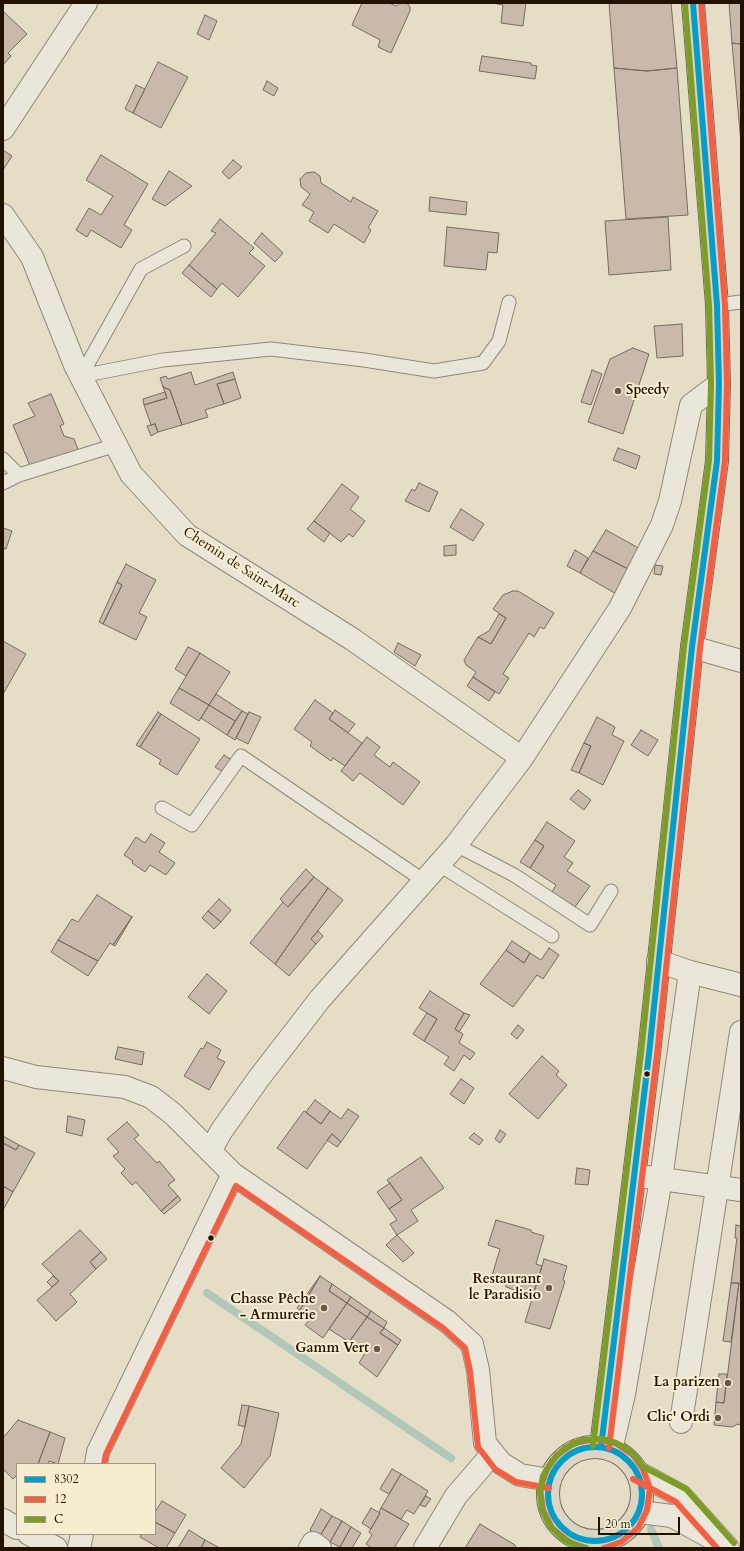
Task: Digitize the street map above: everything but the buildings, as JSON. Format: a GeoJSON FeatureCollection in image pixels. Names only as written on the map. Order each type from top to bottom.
{"type":"FeatureCollection","features":[{"type":"Feature","properties":{"kind":"main road"},"geometry":{"type":"LineString","coordinates":[[606,1449],[634,1176],[692,647],[717,461],[719,384],[717,305],[693,3]]}},
{"type":"Feature","properties":{"kind":"main road"},"geometry":{"type":"LineString","coordinates":[[585,1448],[606,1449],[622,1455],[630,1462],[637,1472],[642,1485],[642,1498],[639,1512],[631,1525],[620,1534],[592,1545],[566,1531],[556,1521],[550,1508],[548,1494],[550,1480],[558,1466],[570,1454],[585,1448]]}},
{"type":"Feature","properties":{"kind":"street"},"geometry":{"type":"LineString","coordinates":[[3,129],[86,3]]}},
{"type":"Feature","properties":{"kind":"street","name":"Chemin de Saint-Marc"},"geometry":{"type":"LineString","coordinates":[[3,215],[32,257],[81,376],[131,474],[186,535],[352,639],[522,758]]}},
{"type":"Feature","properties":{"kind":"street"},"geometry":{"type":"LineString","coordinates":[[210,1151],[222,1130],[259,1078],[320,999],[456,845],[522,758],[620,608],[662,525],[670,501],[691,405],[719,384]]}},
{"type":"Feature","properties":{"kind":"street"},"geometry":{"type":"LineString","coordinates":[[692,647],[741,661]]}},
{"type":"Feature","properties":{"kind":"street"},"geometry":{"type":"LineString","coordinates":[[658,961],[690,972],[741,985]]}},
{"type":"Feature","properties":{"kind":"street"},"geometry":{"type":"LineString","coordinates":[[606,1449],[624,1394],[661,1179],[690,972]]}},
{"type":"Feature","properties":{"kind":"street"},"geometry":{"type":"LineString","coordinates":[[682,1422],[741,1032]]}},
{"type":"Feature","properties":{"kind":"street"},"geometry":{"type":"LineString","coordinates":[[3,1068],[36,1077],[125,1087],[151,1096],[173,1114],[233,1174],[448,1322],[472,1344],[478,1370],[486,1443],[501,1463],[520,1475],[550,1480]]}},
{"type":"Feature","properties":{"kind":"street"},"geometry":{"type":"LineString","coordinates":[[96,1463],[98,1452],[233,1174]]}},
{"type":"Feature","properties":{"kind":"street"},"geometry":{"type":"LineString","coordinates":[[634,1176],[741,1190]]}},
{"type":"Feature","properties":{"kind":"street"},"geometry":{"type":"LineString","coordinates":[[425,1548],[456,1496],[493,1453]]}},
{"type":"Feature","properties":{"kind":"street"},"geometry":{"type":"LineString","coordinates":[[637,1472],[681,1496],[726,1546]]}},
{"type":"Feature","properties":{"kind":"street"},"geometry":{"type":"LineString","coordinates":[[639,1512],[672,1516],[726,1546]]}},
{"type":"Feature","properties":{"kind":"street"},"geometry":{"type":"LineString","coordinates":[[3,1520],[16,1527]]}},
{"type":"Feature","properties":{"kind":"street"},"geometry":{"type":"LineString","coordinates":[[31,1535],[56,1548]]}},
{"type":"Feature","properties":{"kind":"street"},"geometry":{"type":"LineString","coordinates":[[79,1548],[82,1535]]}},
{"type":"Feature","properties":{"kind":"street"},"geometry":{"type":"LineString","coordinates":[[310,1548],[314,1543],[320,1548]]}},
{"type":"Feature","properties":{"kind":"lane"},"geometry":{"type":"LineString","coordinates":[[81,376],[141,269],[184,246]]}},
{"type":"Feature","properties":{"kind":"lane"},"geometry":{"type":"LineString","coordinates":[[81,376],[163,360],[271,349],[364,360],[434,371],[483,363],[499,341],[509,302]]}},
{"type":"Feature","properties":{"kind":"lane"},"geometry":{"type":"LineString","coordinates":[[717,305],[741,302]]}},
{"type":"Feature","properties":{"kind":"lane"},"geometry":{"type":"LineString","coordinates":[[3,483],[19,475],[116,445]]}},
{"type":"Feature","properties":{"kind":"lane"},"geometry":{"type":"LineString","coordinates":[[3,459],[19,475]]}},
{"type":"Feature","properties":{"kind":"lane"},"geometry":{"type":"LineString","coordinates":[[162,808],[192,825],[241,756],[424,881]]}},
{"type":"Feature","properties":{"kind":"lane"},"geometry":{"type":"LineString","coordinates":[[456,845],[514,875],[590,925],[611,891]]}},
{"type":"Feature","properties":{"kind":"lane"},"geometry":{"type":"LineString","coordinates":[[438,864],[552,936]]}},
{"type":"Feature","properties":{"kind":"waterway"},"geometry":{"type":"LineString","coordinates":[[207,1293],[451,1458]]}},
{"type":"Feature","properties":{"kind":"waterway"},"geometry":{"type":"LineString","coordinates":[[651,1529],[659,1548]]}},
{"type":"Feature","properties":{"kind":"transit line","name":"8302"},"geometry":{"type":"LineString","coordinates":[[601,1447],[649,1054],[692,647],[717,461],[719,384],[717,305],[693,3]]}},
{"type":"Feature","properties":{"kind":"transit line","name":"12"},"geometry":{"type":"LineString","coordinates":[[609,1448],[657,1055],[700,648],[725,461],[727,384],[725,305],[701,3]]}},
{"type":"Feature","properties":{"kind":"transit line","name":"C"},"geometry":{"type":"LineString","coordinates":[[593,1446],[641,1053],[684,646],[709,460],[711,384],[709,305],[685,4]]}},
{"type":"Feature","properties":{"kind":"transit line","name":"12"},"geometry":{"type":"LineString","coordinates":[[104,1463],[106,1454],[236,1186],[443,1328],[465,1348],[470,1371],[478,1447],[495,1469],[516,1482],[549,1488]]}},
{"type":"Feature","properties":{"kind":"transit line","name":"12"},"geometry":{"type":"LineString","coordinates":[[586,1548],[569,1542],[552,1528],[543,1510],[540,1489],[547,1469],[557,1455],[574,1443],[595,1439],[616,1443],[633,1455],[643,1469],[650,1489],[647,1510],[638,1528],[621,1542],[604,1548]]}},
{"type":"Feature","properties":{"kind":"transit line","name":"C"},"geometry":{"type":"LineString","coordinates":[[586,1548],[575,1545],[562,1538],[550,1526],[542,1510],[540,1493],[543,1476],[552,1461],[565,1448],[583,1440],[601,1439],[613,1442],[626,1448],[636,1457],[642,1466],[686,1489],[734,1543]]}},
{"type":"Feature","properties":{"kind":"transit line","name":"8302"},"geometry":{"type":"LineString","coordinates":[[595,1447],[613,1451],[628,1461],[638,1476],[642,1494],[638,1512],[628,1527],[613,1537],[595,1541],[577,1537],[562,1527],[552,1512],[548,1494],[552,1476],[562,1461],[577,1451],[595,1447]]}},
{"type":"Feature","properties":{"kind":"transit line","name":"12"},"geometry":{"type":"LineString","coordinates":[[633,1479],[676,1502],[717,1548]]}},
{"type":"Feature","properties":{"kind":"place","name":"Speedy"},"geometry":{"type":"Point","coordinates":[618,391]}},
{"type":"Feature","properties":{"kind":"place","name":"Restaurant le Paradisio"},"geometry":{"type":"Point","coordinates":[549,1288]}},
{"type":"Feature","properties":{"kind":"place","name":"Chasse Pêche - Armurerie"},"geometry":{"type":"Point","coordinates":[324,1308]}},
{"type":"Feature","properties":{"kind":"place","name":"Gamm Vert"},"geometry":{"type":"Point","coordinates":[377,1349]}},
{"type":"Feature","properties":{"kind":"place","name":"La parizen"},"geometry":{"type":"Point","coordinates":[728,1383]}},
{"type":"Feature","properties":{"kind":"place","name":"Clic' Ordi"},"geometry":{"type":"Point","coordinates":[718,1418]}}]}
